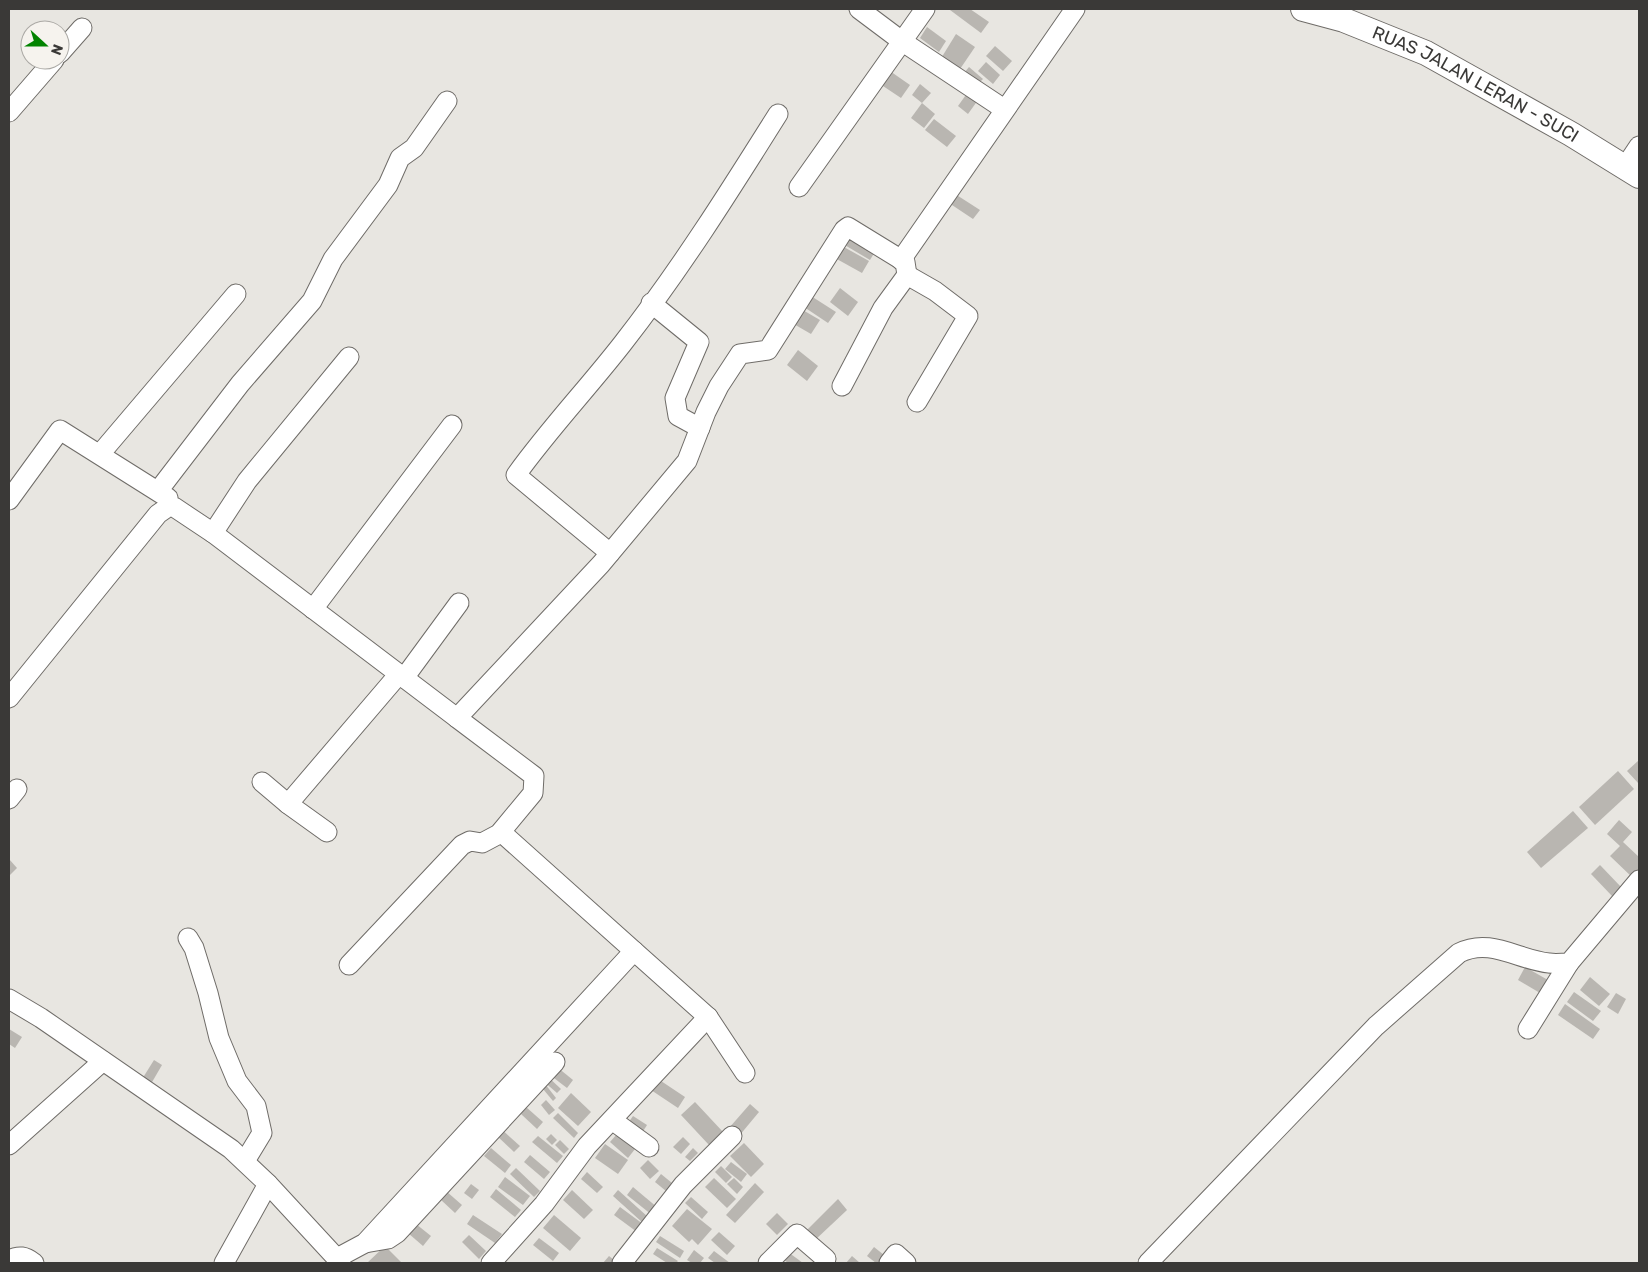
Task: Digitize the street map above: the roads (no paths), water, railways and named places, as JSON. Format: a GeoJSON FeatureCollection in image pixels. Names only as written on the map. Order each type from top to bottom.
{"type":"FeatureCollection","features":[{"type":"Feature","properties":{"kind":"main road","name":"RUAS JALAN LERAN - SUCI"},"geometry":{"type":"LineString","coordinates":[[1303,9],[1346,15],[1426,53],[1632,172]]}},
{"type":"Feature","properties":{"kind":"street"},"geometry":{"type":"LineString","coordinates":[[859,9],[903,42],[1004,109]]}},
{"type":"Feature","properties":{"kind":"street"},"geometry":{"type":"LineString","coordinates":[[799,187],[903,42],[924,9]]}},
{"type":"Feature","properties":{"kind":"street"},"geometry":{"type":"LineString","coordinates":[[842,386],[904,267],[1004,109],[1074,9]]}},
{"type":"Feature","properties":{"kind":"street"},"geometry":{"type":"LineString","coordinates":[[70,42],[82,28]]}},
{"type":"Feature","properties":{"kind":"street"},"geometry":{"type":"LineString","coordinates":[[9,112],[45,70]]}},
{"type":"Feature","properties":{"kind":"street"},"geometry":{"type":"LineString","coordinates":[[158,490],[240,384],[312,301],[333,259],[388,185],[400,158],[414,148],[447,101]]}},
{"type":"Feature","properties":{"kind":"street"},"geometry":{"type":"LineString","coordinates":[[610,553],[516,475],[537,445],[624,342],[712,219],[778,114]]}},
{"type":"Feature","properties":{"kind":"street"},"geometry":{"type":"LineString","coordinates":[[1632,172],[1639,146]]}},
{"type":"Feature","properties":{"kind":"street"},"geometry":{"type":"LineString","coordinates":[[457,718],[610,553],[687,461],[719,386],[740,354],[768,350],[844,230],[848,227],[968,316],[917,402]]}},
{"type":"Feature","properties":{"kind":"street"},"geometry":{"type":"LineString","coordinates":[[100,454],[236,294]]}},
{"type":"Feature","properties":{"kind":"street"},"geometry":{"type":"LineString","coordinates":[[651,303],[700,342],[675,398],[678,416],[700,428]]}},
{"type":"Feature","properties":{"kind":"street"},"geometry":{"type":"LineString","coordinates":[[213,533],[246,481],[349,358]]}},
{"type":"Feature","properties":{"kind":"street"},"geometry":{"type":"LineString","coordinates":[[313,609],[452,425]]}},
{"type":"Feature","properties":{"kind":"street"},"geometry":{"type":"LineString","coordinates":[[9,500],[60,430],[158,490],[178,509],[213,533],[534,776],[533,793],[501,832],[482,843],[470,841],[462,845],[349,965]]}},
{"type":"Feature","properties":{"kind":"street"},"geometry":{"type":"LineString","coordinates":[[9,698],[158,514],[168,507],[178,509]]}},
{"type":"Feature","properties":{"kind":"street"},"geometry":{"type":"LineString","coordinates":[[288,804],[402,676],[459,603]]}},
{"type":"Feature","properties":{"kind":"street"},"geometry":{"type":"LineString","coordinates":[[262,782],[288,804],[327,832]]}},
{"type":"Feature","properties":{"kind":"street"},"geometry":{"type":"LineString","coordinates":[[501,832],[708,1017],[745,1073]]}},
{"type":"Feature","properties":{"kind":"street"},"geometry":{"type":"LineString","coordinates":[[1528,1029],[1569,963],[1638,884]]}},
{"type":"Feature","properties":{"kind":"street"},"geometry":{"type":"LineString","coordinates":[[188,938],[202,975],[219,1038],[237,1081],[256,1106],[262,1133],[245,1161]]}},
{"type":"Feature","properties":{"kind":"street"},"geometry":{"type":"LineString","coordinates":[[1148,1263],[1376,1026],[1459,953],[1467,949],[1482,947],[1548,963],[1569,963]]}},
{"type":"Feature","properties":{"kind":"street"},"geometry":{"type":"LineString","coordinates":[[9,999],[103,1061],[245,1161],[268,1184],[333,1259],[397,1233],[433,1182],[634,952]]}},
{"type":"Feature","properties":{"kind":"street"},"geometry":{"type":"LineString","coordinates":[[492,1263],[544,1204],[587,1146],[708,1017]]}},
{"type":"Feature","properties":{"kind":"street"},"geometry":{"type":"LineString","coordinates":[[9,1145],[103,1061]]}},
{"type":"Feature","properties":{"kind":"street"},"geometry":{"type":"LineString","coordinates":[[433,1182],[555,1062]]}},
{"type":"Feature","properties":{"kind":"street"},"geometry":{"type":"LineString","coordinates":[[612,1120],[649,1147]]}},
{"type":"Feature","properties":{"kind":"street"},"geometry":{"type":"LineString","coordinates":[[622,1263],[683,1185],[732,1136]]}},
{"type":"Feature","properties":{"kind":"street"},"geometry":{"type":"LineString","coordinates":[[224,1263],[268,1184]]}},
{"type":"Feature","properties":{"kind":"street"},"geometry":{"type":"LineString","coordinates":[[768,1263],[797,1234],[826,1259]]}},
{"type":"Feature","properties":{"kind":"street"},"geometry":{"type":"LineString","coordinates":[[888,1263],[896,1254],[906,1263]]}},
{"type":"Feature","properties":{"kind":"street"},"geometry":{"type":"LineString","coordinates":[[9,1260],[16,1256],[34,1263]]}}]}
